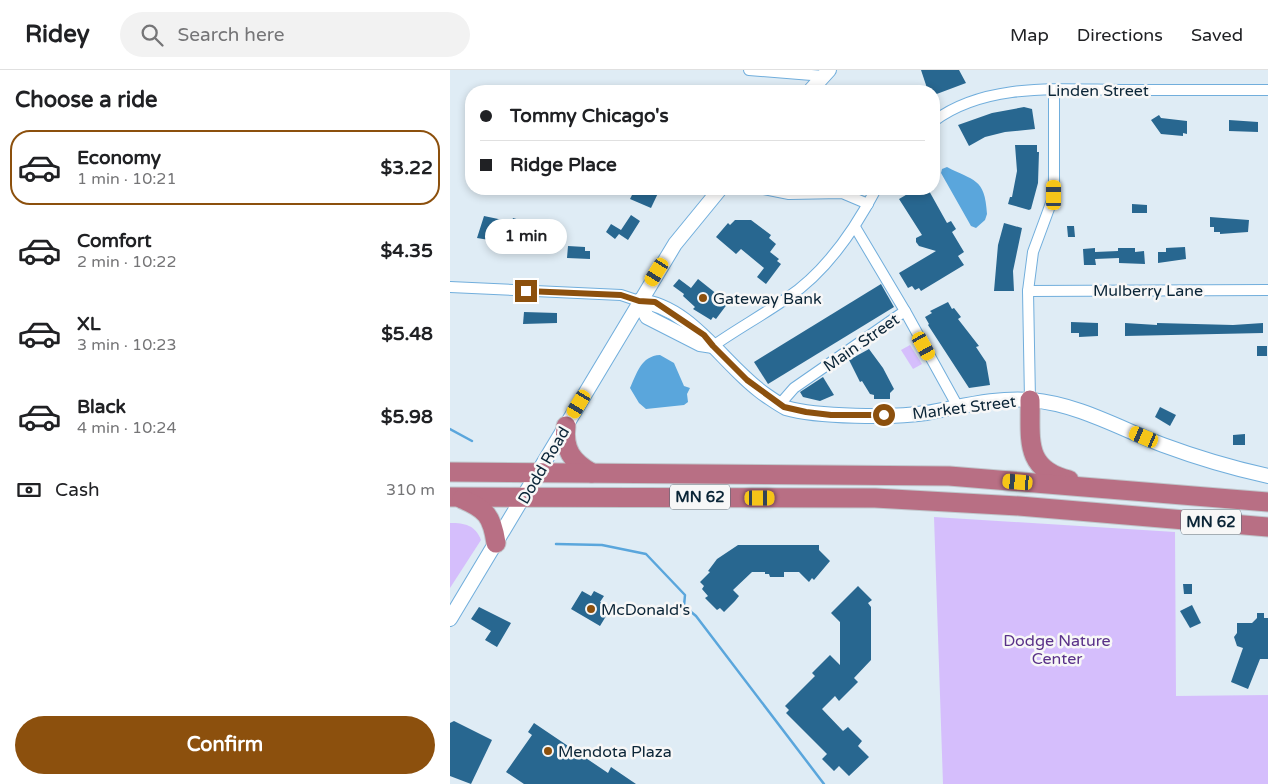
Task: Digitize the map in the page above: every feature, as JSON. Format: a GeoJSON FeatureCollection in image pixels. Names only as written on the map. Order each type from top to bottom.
{"type":"FeatureCollection","features":[{"type":"Feature","properties":{"kind":"highway"},"geometry":{"type":"LineString","coordinates":[[1030,400],[1030,444],[1034,456],[1043,469],[1054,477],[1100,488]]}},
{"type":"Feature","properties":{"kind":"highway"},"geometry":{"type":"LineString","coordinates":[[566,426],[566,443],[571,458],[578,466],[592,473]]}},
{"type":"Feature","properties":{"kind":"highway","name":"MN 62"},"geometry":{"type":"LineString","coordinates":[[450,472],[949,476],[1268,502]]}},
{"type":"Feature","properties":{"kind":"highway"},"geometry":{"type":"LineString","coordinates":[[454,497],[485,511],[492,524],[496,543]]}},
{"type":"Feature","properties":{"kind":"highway","name":"MN 62"},"geometry":{"type":"LineString","coordinates":[[454,497],[876,498],[1020,506],[1268,527]]}},
{"type":"Feature","properties":{"kind":"street"},"geometry":{"type":"LineString","coordinates":[[749,70],[827,73]]}},
{"type":"Feature","properties":{"kind":"street"},"geometry":{"type":"LineString","coordinates":[[816,85],[827,73]]}},
{"type":"Feature","properties":{"kind":"street"},"geometry":{"type":"LineString","coordinates":[[1030,400],[1028,291],[1033,252],[1054,195],[1054,90]]}},
{"type":"Feature","properties":{"kind":"street","name":"Linden Street"},"geometry":{"type":"LineString","coordinates":[[940,116],[990,96],[1016,91],[1268,90]]}},
{"type":"Feature","properties":{"kind":"street","name":"Dodd Road"},"geometry":{"type":"LineString","coordinates":[[450,619],[639,301],[675,244],[715,195]]}},
{"type":"Feature","properties":{"kind":"street"},"geometry":{"type":"LineString","coordinates":[[847,195],[868,204]]}},
{"type":"Feature","properties":{"kind":"street"},"geometry":{"type":"LineString","coordinates":[[713,346],[788,298],[818,272],[855,227],[873,195]]}},
{"type":"Feature","properties":{"kind":"street"},"geometry":{"type":"LineString","coordinates":[[855,227],[905,311]]}},
{"type":"Feature","properties":{"kind":"street"},"geometry":{"type":"LineString","coordinates":[[450,287],[621,295],[639,301]]}},
{"type":"Feature","properties":{"kind":"street","name":"Mulberry Lane"},"geometry":{"type":"LineString","coordinates":[[1028,291],[1268,290]]}},
{"type":"Feature","properties":{"kind":"street","name":"Market Street"},"geometry":{"type":"LineString","coordinates":[[639,301],[655,302],[704,335],[747,380],[780,404],[806,412],[831,415],[923,414],[991,400],[1030,400],[1062,404],[1221,466],[1268,476]]}},
{"type":"Feature","properties":{"kind":"street","name":"Main Street"},"geometry":{"type":"LineString","coordinates":[[780,404],[794,388],[905,311],[958,407]]}},
{"type":"Feature","properties":{"kind":"green space"},"geometry":{"type":"Polygon","coordinates":[[[910,345],[922,364],[913,369],[901,350],[910,345]]]}},
{"type":"Feature","properties":{"kind":"green space","name":"Dodge Nature Center"},"geometry":{"type":"Polygon","coordinates":[[[934,517],[1175,532],[1176,696],[1268,695],[1268,784],[943,784],[934,517]]]}},
{"type":"Feature","properties":{"kind":"green space"},"geometry":{"type":"Polygon","coordinates":[[[450,523],[473,528],[481,540],[450,588],[450,523]]]}},
{"type":"Feature","properties":{"kind":"water"},"geometry":{"type":"Polygon","coordinates":[[[947,167],[971,178],[984,193],[987,214],[985,220],[976,228],[971,226],[941,173],[942,169],[947,167]]]}},
{"type":"Feature","properties":{"kind":"water"},"geometry":{"type":"Polygon","coordinates":[[[660,355],[674,363],[684,386],[690,388],[687,394],[688,402],[684,405],[646,409],[639,403],[630,388],[640,366],[648,358],[660,355]]]}},
{"type":"Feature","properties":{"kind":"building"},"geometry":{"type":"Polygon","coordinates":[[[921,70],[959,70],[966,83],[940,93],[940,85],[926,85],[921,70]]]}},
{"type":"Feature","properties":{"kind":"building"},"geometry":{"type":"Polygon","coordinates":[[[1024,107],[1032,109],[1035,129],[1005,132],[985,137],[969,146],[958,125],[992,113],[1024,107]]]}},
{"type":"Feature","properties":{"kind":"building"},"geometry":{"type":"Polygon","coordinates":[[[1159,115],[1161,118],[1187,121],[1187,134],[1183,133],[1183,136],[1161,134],[1151,120],[1159,115]]]}},
{"type":"Feature","properties":{"kind":"building"},"geometry":{"type":"Polygon","coordinates":[[[1229,120],[1258,122],[1258,132],[1229,131],[1229,120]]]}},
{"type":"Feature","properties":{"kind":"building"},"geometry":{"type":"Polygon","coordinates":[[[1015,145],[1037,145],[1037,152],[1039,152],[1038,183],[1031,209],[1029,210],[1008,204],[1010,197],[1012,197],[1017,171],[1015,145]]]}},
{"type":"Feature","properties":{"kind":"building"},"geometry":{"type":"Polygon","coordinates":[[[632,195],[657,195],[651,208],[630,199],[632,195]]]}},
{"type":"Feature","properties":{"kind":"building"},"geometry":{"type":"Polygon","coordinates":[[[906,195],[931,195],[947,223],[951,221],[956,229],[952,232],[964,252],[958,256],[964,265],[921,291],[919,288],[915,290],[912,286],[908,288],[899,273],[936,251],[919,246],[916,242],[916,238],[922,235],[899,199],[906,195]]]}},
{"type":"Feature","properties":{"kind":"building"},"geometry":{"type":"Polygon","coordinates":[[[1132,204],[1147,205],[1147,213],[1132,213],[1132,204]]]}},
{"type":"Feature","properties":{"kind":"building"},"geometry":{"type":"Polygon","coordinates":[[[631,215],[640,221],[628,240],[619,234],[615,239],[606,232],[611,224],[621,230],[631,215]]]}},
{"type":"Feature","properties":{"kind":"building"},"geometry":{"type":"Polygon","coordinates":[[[484,216],[503,220],[501,230],[496,229],[495,233],[491,232],[489,240],[477,238],[484,216]]]}},
{"type":"Feature","properties":{"kind":"building"},"geometry":{"type":"Polygon","coordinates":[[[1210,217],[1249,220],[1248,232],[1220,234],[1220,232],[1214,232],[1214,227],[1210,227],[1210,217]]]}},
{"type":"Feature","properties":{"kind":"building"},"geometry":{"type":"Polygon","coordinates":[[[513,218],[523,221],[520,230],[510,227],[513,218]]]}},
{"type":"Feature","properties":{"kind":"building"},"geometry":{"type":"Polygon","coordinates":[[[735,220],[751,220],[771,235],[769,238],[776,244],[770,252],[779,259],[777,261],[781,264],[766,284],[757,277],[764,268],[741,249],[736,254],[716,237],[728,223],[730,225],[735,220]]]}},
{"type":"Feature","properties":{"kind":"building"},"geometry":{"type":"Polygon","coordinates":[[[1004,223],[1022,228],[1013,271],[1014,291],[994,291],[998,245],[1004,223]]]}},
{"type":"Feature","properties":{"kind":"building"},"geometry":{"type":"Polygon","coordinates":[[[1067,226],[1074,226],[1075,237],[1068,237],[1067,226]]]}},
{"type":"Feature","properties":{"kind":"building"},"geometry":{"type":"Polygon","coordinates":[[[568,246],[585,247],[585,251],[590,251],[590,259],[567,258],[568,246]]]}},
{"type":"Feature","properties":{"kind":"building"},"geometry":{"type":"Polygon","coordinates":[[[1185,247],[1186,259],[1158,263],[1158,252],[1166,252],[1166,248],[1185,247]]]}},
{"type":"Feature","properties":{"kind":"building"},"geometry":{"type":"Polygon","coordinates":[[[1095,248],[1095,252],[1118,251],[1118,248],[1135,248],[1135,252],[1144,251],[1145,264],[1119,263],[1119,258],[1095,259],[1096,265],[1084,265],[1083,249],[1095,248]]]}},
{"type":"Feature","properties":{"kind":"building","name":"Gateway Bank"},"geometry":{"type":"Polygon","coordinates":[[[679,279],[691,288],[698,279],[728,303],[716,319],[713,317],[711,320],[693,309],[695,307],[683,296],[684,294],[673,286],[679,279]]]}},
{"type":"Feature","properties":{"kind":"building"},"geometry":{"type":"Polygon","coordinates":[[[881,284],[894,307],[768,384],[754,362],[881,284]]]}},
{"type":"Feature","properties":{"kind":"building"},"geometry":{"type":"Polygon","coordinates":[[[948,302],[952,309],[954,308],[961,317],[958,319],[979,346],[976,347],[986,362],[990,385],[969,388],[928,325],[925,317],[932,313],[930,311],[948,302]]]}},
{"type":"Feature","properties":{"kind":"building"},"geometry":{"type":"Polygon","coordinates":[[[524,312],[557,313],[557,323],[523,324],[524,312]]]}},
{"type":"Feature","properties":{"kind":"building"},"geometry":{"type":"Polygon","coordinates":[[[1071,322],[1098,323],[1098,336],[1079,337],[1079,333],[1071,333],[1071,322]]]}},
{"type":"Feature","properties":{"kind":"building"},"geometry":{"type":"Polygon","coordinates":[[[1125,323],[1233,325],[1263,323],[1263,333],[1125,336],[1125,323]]]}},
{"type":"Feature","properties":{"kind":"building"},"geometry":{"type":"Polygon","coordinates":[[[1257,346],[1267,346],[1267,356],[1257,356],[1257,346]]]}},
{"type":"Feature","properties":{"kind":"building"},"geometry":{"type":"Polygon","coordinates":[[[869,349],[883,368],[894,389],[890,393],[890,399],[874,399],[874,395],[870,394],[862,381],[860,382],[849,360],[869,349]]]}},
{"type":"Feature","properties":{"kind":"building"},"geometry":{"type":"Polygon","coordinates":[[[823,377],[834,395],[820,401],[803,397],[800,392],[823,377]]]}},
{"type":"Feature","properties":{"kind":"building"},"geometry":{"type":"Polygon","coordinates":[[[1160,407],[1176,415],[1170,426],[1155,417],[1160,407]]]}},
{"type":"Feature","properties":{"kind":"building"},"geometry":{"type":"Polygon","coordinates":[[[1245,434],[1245,445],[1233,445],[1233,435],[1245,434]]]}},
{"type":"Feature","properties":{"kind":"building"},"geometry":{"type":"Polygon","coordinates":[[[738,545],[819,545],[819,550],[830,561],[814,580],[812,578],[809,582],[799,572],[784,572],[784,577],[770,577],[765,572],[752,572],[733,590],[739,596],[724,612],[720,608],[717,610],[705,598],[708,596],[702,589],[704,586],[700,582],[710,572],[708,571],[717,559],[738,545]]]}},
{"type":"Feature","properties":{"kind":"building"},"geometry":{"type":"Polygon","coordinates":[[[1183,584],[1192,584],[1192,594],[1184,594],[1183,584]]]}},
{"type":"Feature","properties":{"kind":"building"},"geometry":{"type":"Polygon","coordinates":[[[858,586],[872,600],[868,603],[871,607],[871,660],[854,678],[858,682],[839,701],[835,696],[822,709],[843,731],[848,727],[862,741],[858,746],[869,757],[849,776],[839,766],[834,771],[822,759],[827,754],[786,713],[789,710],[785,706],[815,676],[812,673],[830,655],[840,665],[840,622],[831,613],[858,586]]]}},
{"type":"Feature","properties":{"kind":"building","name":"McDonald's"},"geometry":{"type":"Polygon","coordinates":[[[582,591],[591,596],[594,591],[604,596],[600,602],[611,608],[600,626],[571,609],[582,591]]]}},
{"type":"Feature","properties":{"kind":"building"},"geometry":{"type":"Polygon","coordinates":[[[1192,605],[1201,623],[1190,628],[1180,611],[1192,605]]]}},
{"type":"Feature","properties":{"kind":"building"},"geometry":{"type":"Polygon","coordinates":[[[479,607],[511,623],[497,647],[485,640],[491,631],[471,619],[479,607]]]}},
{"type":"Feature","properties":{"kind":"building"},"geometry":{"type":"Polygon","coordinates":[[[1257,613],[1264,613],[1264,618],[1268,618],[1268,659],[1260,659],[1248,689],[1231,682],[1243,648],[1237,646],[1234,637],[1237,633],[1237,623],[1252,623],[1257,618],[1257,613]]]}},
{"type":"Feature","properties":{"kind":"building"},"geometry":{"type":"Polygon","coordinates":[[[454,721],[492,740],[471,784],[450,776],[450,723],[454,721]]]}},
{"type":"Feature","properties":{"kind":"building","name":"Mendota Plaza"},"geometry":{"type":"Polygon","coordinates":[[[534,723],[608,773],[611,767],[636,784],[524,784],[506,772],[532,735],[528,732],[534,723]]]}},
{"type":"Feature","properties":{"kind":"waterway"},"geometry":{"type":"LineString","coordinates":[[450,429],[472,441]]}},
{"type":"Feature","properties":{"kind":"waterway"},"geometry":{"type":"LineString","coordinates":[[556,544],[602,545],[646,554],[685,595],[684,606],[696,616],[824,784]]}},
{"type":"Feature","properties":{"kind":"place","name":"Gateway Bank"},"geometry":{"type":"Point","coordinates":[703,298]}},
{"type":"Feature","properties":{"kind":"place","name":"McDonald's"},"geometry":{"type":"Point","coordinates":[591,609]}},
{"type":"Feature","properties":{"kind":"place","name":"Mendota Plaza"},"geometry":{"type":"Point","coordinates":[548,751]}},
{"type":"Feature","properties":{"kind":"route"},"geometry":{"type":"LineString","coordinates":[[526,291],[621,295],[639,301],[655,302],[704,335],[747,380],[784,407],[831,415],[884,415]]}}]}
